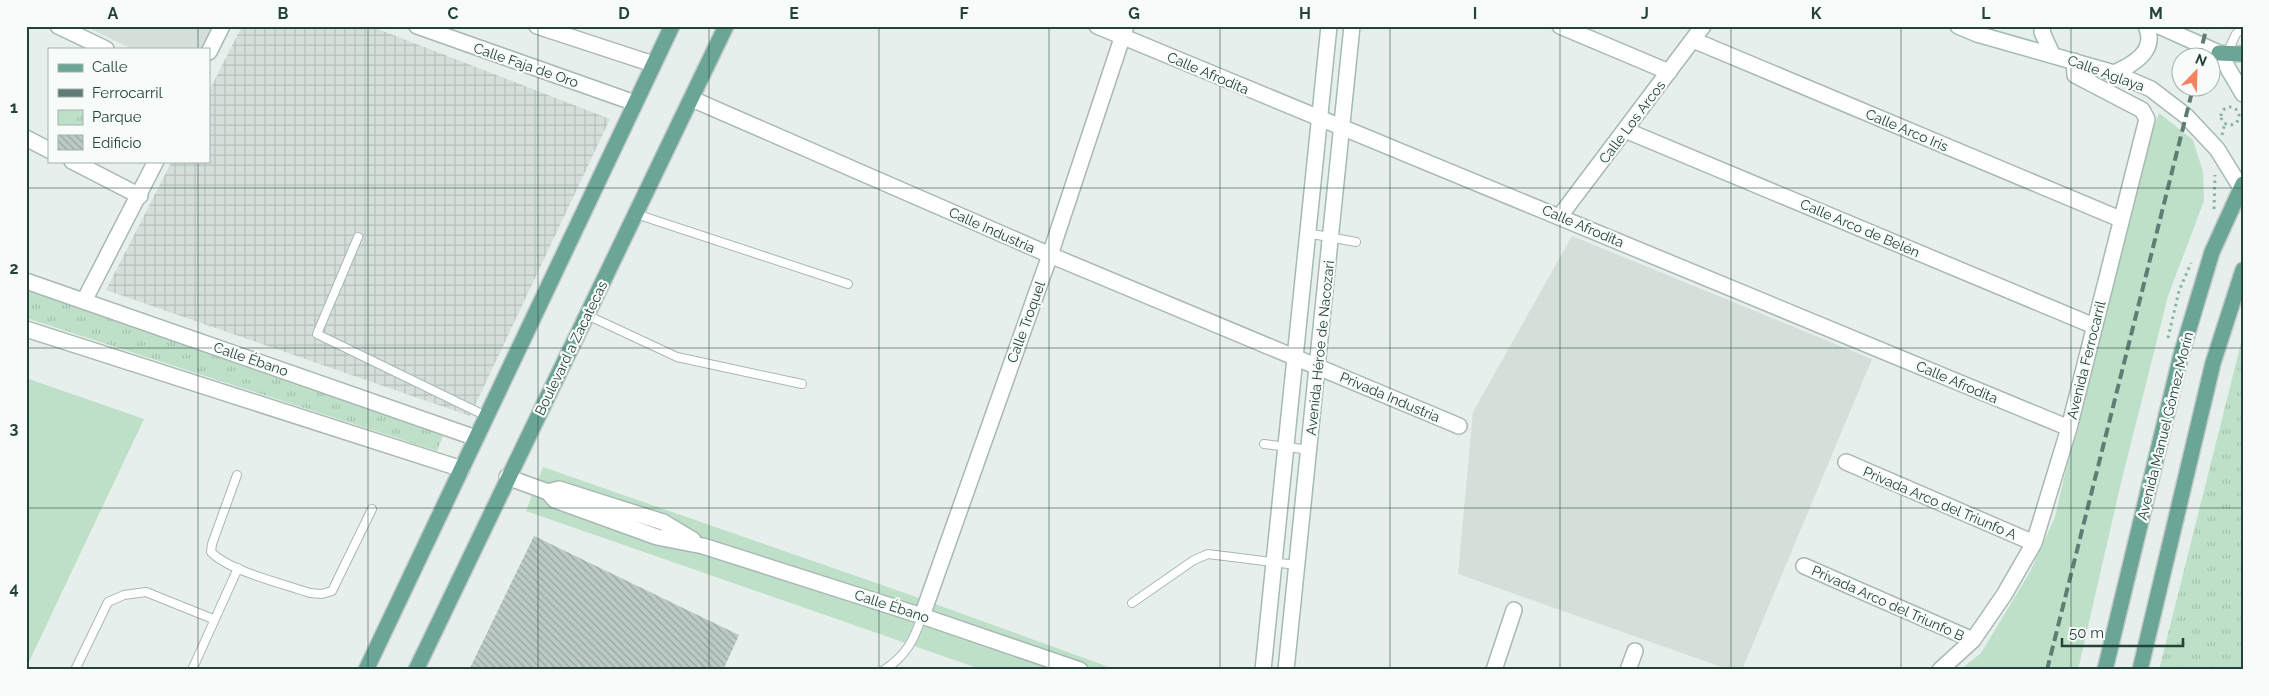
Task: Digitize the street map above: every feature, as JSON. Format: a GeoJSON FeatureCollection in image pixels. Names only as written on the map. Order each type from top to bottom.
{"type":"FeatureCollection","features":[{"type":"Feature","properties":{"kind":"main road"},"geometry":{"type":"LineString","coordinates":[[366,670],[672,26]]}},
{"type":"Feature","properties":{"kind":"main road","name":"Boulevard a Zacatecas"},"geometry":{"type":"LineString","coordinates":[[416,670],[507,477],[726,26]]}},
{"type":"Feature","properties":{"kind":"main road"},"geometry":{"type":"LineString","coordinates":[[2223,53],[2243,54]]}},
{"type":"Feature","properties":{"kind":"main road","name":"Avenida Manuel Gómez Morín"},"geometry":{"type":"LineString","coordinates":[[2105,670],[2181,355],[2212,252],[2242,187]]}},
{"type":"Feature","properties":{"kind":"main road"},"geometry":{"type":"LineString","coordinates":[[2140,670],[2213,363],[2243,270]]}},
{"type":"Feature","properties":{"kind":"street"},"geometry":{"type":"LineString","coordinates":[[58,26],[104,48]]}},
{"type":"Feature","properties":{"kind":"street"},"geometry":{"type":"LineString","coordinates":[[210,50],[222,26]]}},
{"type":"Feature","properties":{"kind":"street","name":"Calle Faja de Oro"},"geometry":{"type":"LineString","coordinates":[[416,26],[635,103]]}},
{"type":"Feature","properties":{"kind":"street"},"geometry":{"type":"LineString","coordinates":[[536,26],[653,64]]}},
{"type":"Feature","properties":{"kind":"street","name":"Calle Afrodita"},"geometry":{"type":"LineString","coordinates":[[1097,26],[1124,32],[1320,119],[1560,216],[2068,428]]}},
{"type":"Feature","properties":{"kind":"street","name":"Avenida Héroe de Nacozari"},"geometry":{"type":"LineString","coordinates":[[1263,670],[1329,26]]}},
{"type":"Feature","properties":{"kind":"street","name":"Avenida Héroe de Nacozari"},"geometry":{"type":"LineString","coordinates":[[1286,670],[1352,26]]}},
{"type":"Feature","properties":{"kind":"street"},"geometry":{"type":"LineString","coordinates":[[1560,26],[1669,72]]}},
{"type":"Feature","properties":{"kind":"street","name":"Calle Los Arcos"},"geometry":{"type":"LineString","coordinates":[[1560,216],[1703,26]]}},
{"type":"Feature","properties":{"kind":"street","name":"Calle Aglaya"},"geometry":{"type":"LineString","coordinates":[[1958,26],[1977,34],[2114,73],[2150,89],[2186,116],[2219,152],[2242,187]]}},
{"type":"Feature","properties":{"kind":"street"},"geometry":{"type":"LineString","coordinates":[[2042,26],[2042,32],[2052,54]]}},
{"type":"Feature","properties":{"kind":"street"},"geometry":{"type":"LineString","coordinates":[[2114,73],[2136,63],[2147,48],[2150,34],[2146,26]]}},
{"type":"Feature","properties":{"kind":"street"},"geometry":{"type":"LineString","coordinates":[[2159,26],[2223,53],[2243,94]]}},
{"type":"Feature","properties":{"kind":"street","name":"Calle Troquel"},"geometry":{"type":"LineString","coordinates":[[922,616],[1050,255],[1124,32]]}},
{"type":"Feature","properties":{"kind":"street","name":"Calle Arco Iris"},"geometry":{"type":"LineString","coordinates":[[1693,40],[2120,219]]}},
{"type":"Feature","properties":{"kind":"street","name":"Avenida Ferrocarril"},"geometry":{"type":"LineString","coordinates":[[1940,670],[1972,640],[2004,595],[2034,544],[2068,428],[2147,119],[2142,110],[2075,75],[2074,61]]}},
{"type":"Feature","properties":{"kind":"street","name":"Calle Industria"},"geometry":{"type":"LineString","coordinates":[[692,99],[1050,255],[1294,356]]}},
{"type":"Feature","properties":{"kind":"street","name":"Calle Arco de Belén"},"geometry":{"type":"LineString","coordinates":[[1625,130],[2094,326]]}},
{"type":"Feature","properties":{"kind":"street"},"geometry":{"type":"LineString","coordinates":[[26,138],[48,149]]}},
{"type":"Feature","properties":{"kind":"street"},"geometry":{"type":"LineString","coordinates":[[74,162],[140,196]]}},
{"type":"Feature","properties":{"kind":"street"},"geometry":{"type":"LineString","coordinates":[[84,301],[140,196],[156,162]]}},
{"type":"Feature","properties":{"kind":"street","name":"Calle Ébano"},"geometry":{"type":"LineString","coordinates":[[26,281],[476,438]]}},
{"type":"Feature","properties":{"kind":"street"},"geometry":{"type":"LineString","coordinates":[[26,329],[462,469]]}},
{"type":"Feature","properties":{"kind":"street","name":"Privada Industria"},"geometry":{"type":"LineString","coordinates":[[1294,356],[1458,426]]}},
{"type":"Feature","properties":{"kind":"street","name":"Privada Arco del Triunfo A"},"geometry":{"type":"LineString","coordinates":[[1846,462],[2034,544]]}},
{"type":"Feature","properties":{"kind":"street","name":"Calle Ébano"},"geometry":{"type":"LineString","coordinates":[[507,477],[548,492],[559,489],[663,522],[703,546],[922,616],[1080,670]]}},
{"type":"Feature","properties":{"kind":"street","name":"Privada Arco del Triunfo B"},"geometry":{"type":"LineString","coordinates":[[1804,566],[1972,640]]}},
{"type":"Feature","properties":{"kind":"street"},"geometry":{"type":"LineString","coordinates":[[1494,670],[1514,610]]}},
{"type":"Feature","properties":{"kind":"street"},"geometry":{"type":"LineString","coordinates":[[1628,670],[1635,651]]}},
{"type":"Feature","properties":{"kind":"lane"},"geometry":{"type":"LineString","coordinates":[[2223,53],[2236,34],[2243,28]]}},
{"type":"Feature","properties":{"kind":"lane"},"geometry":{"type":"LineString","coordinates":[[636,214],[848,284]]}},
{"type":"Feature","properties":{"kind":"lane"},"geometry":{"type":"LineString","coordinates":[[1307,233],[1356,242]]}},
{"type":"Feature","properties":{"kind":"lane"},"geometry":{"type":"LineString","coordinates":[[358,236],[317,334],[486,416]]}},
{"type":"Feature","properties":{"kind":"lane"},"geometry":{"type":"LineString","coordinates":[[587,315],[677,357],[802,384]]}},
{"type":"Feature","properties":{"kind":"lane"},"geometry":{"type":"LineString","coordinates":[[1264,444],[1285,449],[1310,450]]}},
{"type":"Feature","properties":{"kind":"lane"},"geometry":{"type":"LineString","coordinates":[[237,475],[212,544],[211,552],[218,559],[238,568],[310,593],[322,594],[332,591],[372,509]]}},
{"type":"Feature","properties":{"kind":"lane"},"geometry":{"type":"LineString","coordinates":[[1132,603],[1194,560],[1208,554],[1261,559],[1296,565]]}},
{"type":"Feature","properties":{"kind":"lane"},"geometry":{"type":"LineString","coordinates":[[192,670],[213,619],[238,568]]}},
{"type":"Feature","properties":{"kind":"lane"},"geometry":{"type":"LineString","coordinates":[[75,670],[108,602],[124,595],[146,592],[213,619]]}},
{"type":"Feature","properties":{"kind":"lane"},"geometry":{"type":"LineString","coordinates":[[884,670],[896,662],[908,649],[922,616]]}},
{"type":"Feature","properties":{"kind":"lane"},"geometry":{"type":"LineString","coordinates":[[892,670],[896,662]]}},
{"type":"Feature","properties":{"kind":"path"},"geometry":{"type":"LineString","coordinates":[[2233,108],[2237,111],[2238,119],[2235,123],[2227,124],[2223,120],[2222,114],[2224,110],[2233,108]]}},
{"type":"Feature","properties":{"kind":"shaded area"},"geometry":{"type":"Polygon","coordinates":[[[85,26],[213,26],[202,48],[130,48],[85,26]]]}},
{"type":"Feature","properties":{"kind":"shaded area"},"geometry":{"type":"Polygon","coordinates":[[[242,26],[370,26],[610,119],[470,416],[106,290],[171,162],[210,162],[210,89],[242,26]]]}},
{"type":"Feature","properties":{"kind":"shaded area"},"geometry":{"type":"Polygon","coordinates":[[[1572,236],[1872,359],[1742,670],[1730,670],[1458,574],[1473,412],[1572,236]]]}},
{"type":"Feature","properties":{"kind":"green space"},"geometry":{"type":"Polygon","coordinates":[[[2159,113],[2193,140],[2203,172],[2204,201],[2168,296],[2120,487],[2078,670],[1960,670],[1981,653],[2030,572],[2055,517],[2089,371],[2148,143],[2159,113]]]}},
{"type":"Feature","properties":{"kind":"green space"},"geometry":{"type":"Polygon","coordinates":[[[26,289],[444,433],[437,451],[26,318],[26,289]]]}},
{"type":"Feature","properties":{"kind":"green space"},"geometry":{"type":"Polygon","coordinates":[[[2243,335],[2243,670],[2159,670],[2243,335]]]}},
{"type":"Feature","properties":{"kind":"green space"},"geometry":{"type":"Polygon","coordinates":[[[26,378],[144,419],[26,668],[26,378]]]}},
{"type":"Feature","properties":{"kind":"green space"},"geometry":{"type":"Polygon","coordinates":[[[543,467],[902,592],[1117,670],[983,670],[526,511],[543,467]]]}},
{"type":"Feature","properties":{"kind":"building"},"geometry":{"type":"Polygon","coordinates":[[[534,536],[739,635],[723,670],[469,670],[534,536]]]}},
{"type":"Feature","properties":{"kind":"railway"},"geometry":{"type":"LineString","coordinates":[[2202,48],[2207,26]]}},
{"type":"Feature","properties":{"kind":"railway"},"geometry":{"type":"LineString","coordinates":[[2047,670],[2190,98]]}}]}
